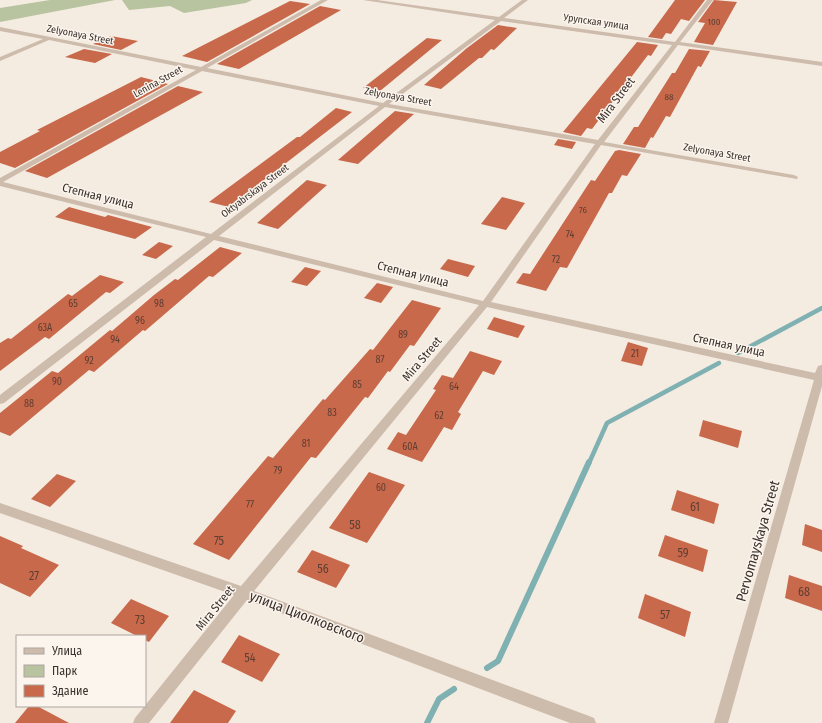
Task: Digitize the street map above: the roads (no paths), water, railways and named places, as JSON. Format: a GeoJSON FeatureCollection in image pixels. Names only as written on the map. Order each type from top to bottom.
{"type":"FeatureCollection","features":[{"type":"Feature","properties":{"kind":"street","name":"Lenina Street"},"geometry":{"type":"LineString","coordinates":[[0,183],[325,0]]}},
{"type":"Feature","properties":{"kind":"street","name":"Урупская улица"},"geometry":{"type":"LineString","coordinates":[[366,0],[822,64]]}},
{"type":"Feature","properties":{"kind":"street","name":"Oktyabrskaya Street"},"geometry":{"type":"LineString","coordinates":[[0,400],[212,236],[525,0]]}},
{"type":"Feature","properties":{"kind":"street","name":"Mira Street"},"geometry":{"type":"LineString","coordinates":[[140,723],[244,593],[485,304],[600,142],[710,0]]}},
{"type":"Feature","properties":{"kind":"street","name":"Zelyonaya Street"},"geometry":{"type":"LineString","coordinates":[[0,29],[384,105],[794,177]]}},
{"type":"Feature","properties":{"kind":"street"},"geometry":{"type":"LineString","coordinates":[[0,59],[48,39]]}},
{"type":"Feature","properties":{"kind":"street","name":"Степная улица"},"geometry":{"type":"LineString","coordinates":[[0,183],[485,304],[821,375]]}},
{"type":"Feature","properties":{"kind":"street","name":"Pervomayskaya Street"},"geometry":{"type":"LineString","coordinates":[[721,723],[821,375]]}},
{"type":"Feature","properties":{"kind":"street","name":"улица Циолковского"},"geometry":{"type":"LineString","coordinates":[[0,508],[244,593],[589,723]]}},
{"type":"Feature","properties":{"kind":"waterway"},"geometry":{"type":"LineString","coordinates":[[738,353],[822,308]]}},
{"type":"Feature","properties":{"kind":"waterway"},"geometry":{"type":"LineString","coordinates":[[589,463],[607,423],[719,363]]}},
{"type":"Feature","properties":{"kind":"waterway"},"geometry":{"type":"LineString","coordinates":[[487,668],[498,661],[589,462]]}},
{"type":"Feature","properties":{"kind":"waterway"},"geometry":{"type":"LineString","coordinates":[[427,723],[439,699],[454,689]]}}]}
